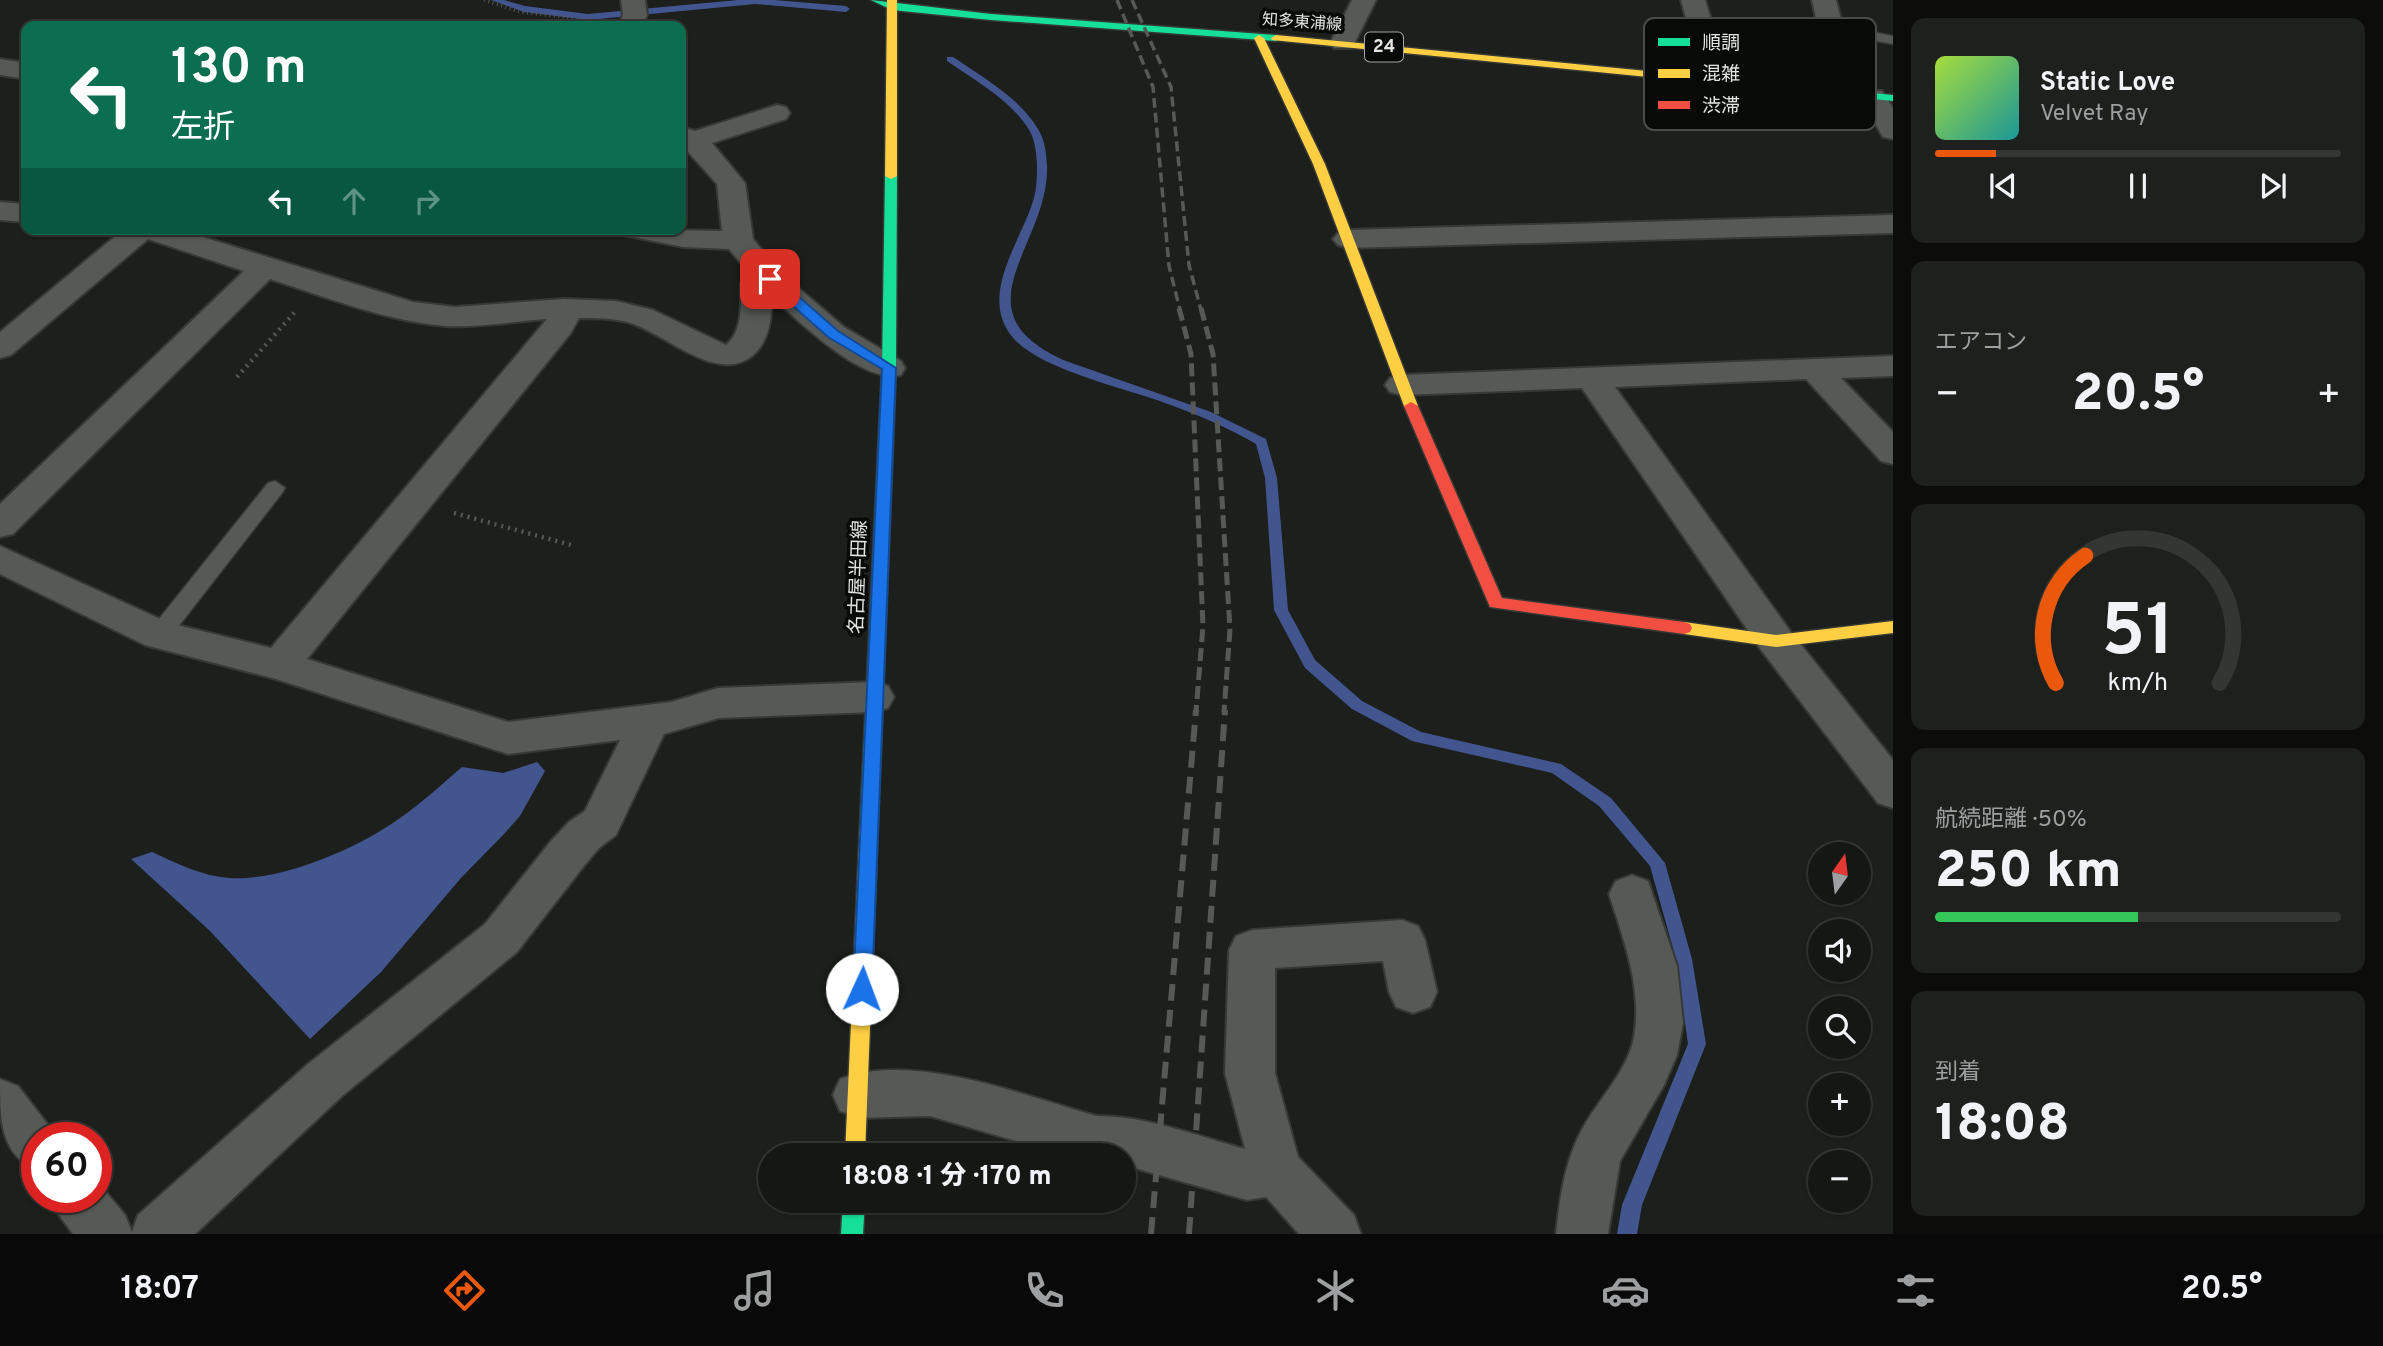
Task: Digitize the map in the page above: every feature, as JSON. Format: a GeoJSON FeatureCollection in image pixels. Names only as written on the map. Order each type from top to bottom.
{"type":"FeatureCollection","features":[{"type":"Feature","properties":{"kind":"main road","name":"知多東浦線"},"geometry":{"type":"LineString","coordinates":[[876,0],[1644,73]]}},
{"type":"Feature","properties":{"kind":"main road","name":"名古屋半田線"},"geometry":{"type":"LineString","coordinates":[[856,1143],[889,368],[892,3]]}},
{"type":"Feature","properties":{"kind":"main road"},"geometry":{"type":"LineString","coordinates":[[1259,38],[1286,88],[1348,239],[1402,385],[1496,603],[1776,641],[1893,627]]}},
{"type":"Feature","properties":{"kind":"main road"},"geometry":{"type":"LineString","coordinates":[[852,1234],[853,1213]]}},
{"type":"Feature","properties":{"kind":"street"},"geometry":{"type":"LineString","coordinates":[[1693,0],[1694,18]]}},
{"type":"Feature","properties":{"kind":"street"},"geometry":{"type":"LineString","coordinates":[[1824,0],[1827,18]]}},
{"type":"Feature","properties":{"kind":"street"},"geometry":{"type":"LineString","coordinates":[[1343,43],[1358,1]]}},
{"type":"Feature","properties":{"kind":"street"},"geometry":{"type":"LineString","coordinates":[[0,67],[21,70]]}},
{"type":"Feature","properties":{"kind":"street"},"geometry":{"type":"LineString","coordinates":[[1876,101],[1893,131]]}},
{"type":"Feature","properties":{"kind":"street"},"geometry":{"type":"LineString","coordinates":[[777,113],[688,137],[731,183],[738,240],[770,279],[833,334],[889,368]]}},
{"type":"Feature","properties":{"kind":"street"},"geometry":{"type":"LineString","coordinates":[[0,211],[21,213]]}},
{"type":"Feature","properties":{"kind":"street"},"geometry":{"type":"LineString","coordinates":[[1348,239],[1893,224]]}},
{"type":"Feature","properties":{"kind":"street"},"geometry":{"type":"LineString","coordinates":[[0,348],[135,235]]}},
{"type":"Feature","properties":{"kind":"street"},"geometry":{"type":"LineString","coordinates":[[165,235],[263,269],[397,308],[444,316],[566,311],[631,313],[659,322],[713,355],[726,356],[736,352],[751,335],[757,314],[755,284],[770,279]]}},
{"type":"Feature","properties":{"kind":"street"},"geometry":{"type":"LineString","coordinates":[[667,235],[738,240]]}},
{"type":"Feature","properties":{"kind":"street"},"geometry":{"type":"LineString","coordinates":[[0,525],[263,269]]}},
{"type":"Feature","properties":{"kind":"street"},"geometry":{"type":"LineString","coordinates":[[280,665],[559,327],[566,311]]}},
{"type":"Feature","properties":{"kind":"street"},"geometry":{"type":"LineString","coordinates":[[1402,385],[1893,366]]}},
{"type":"Feature","properties":{"kind":"street"},"geometry":{"type":"LineString","coordinates":[[1815,370],[1893,453]]}},
{"type":"Feature","properties":{"kind":"street"},"geometry":{"type":"LineString","coordinates":[[1590,376],[1776,641],[1893,791]]}},
{"type":"Feature","properties":{"kind":"street"},"geometry":{"type":"LineString","coordinates":[[0,559],[159,635],[280,665],[508,738],[671,718],[718,703],[874,697]]}},
{"type":"Feature","properties":{"kind":"street"},"geometry":{"type":"LineString","coordinates":[[157,1234],[325,1080],[501,938],[567,854],[601,822],[650,721]]}},
{"type":"Feature","properties":{"kind":"street"},"geometry":{"type":"LineString","coordinates":[[1582,1234],[1588,1179],[1600,1147],[1643,1078],[1657,1041],[1658,1001],[1647,942],[1632,894]]}},
{"type":"Feature","properties":{"kind":"street"},"geometry":{"type":"LineString","coordinates":[[1335,1234],[1276,1171],[1250,1073],[1252,950],[1402,940],[1413,992]]}},
{"type":"Feature","properties":{"kind":"street"},"geometry":{"type":"LineString","coordinates":[[858,1095],[930,1093],[1097,1140],[1132,1143],[1247,1175],[1276,1171]]}},
{"type":"Feature","properties":{"kind":"street"},"geometry":{"type":"LineString","coordinates":[[0,1102],[21,1128]]}},
{"type":"Feature","properties":{"kind":"street"},"geometry":{"type":"LineString","coordinates":[[90,1213],[106,1234]]}},
{"type":"Feature","properties":{"kind":"lane"},"geometry":{"type":"LineString","coordinates":[[159,635],[275,488]]}},
{"type":"Feature","properties":{"kind":"path"},"geometry":{"type":"LineString","coordinates":[[484,0],[501,8],[573,20],[632,15]]}},
{"type":"Feature","properties":{"kind":"path"},"geometry":{"type":"LineString","coordinates":[[237,377],[320,285]]}},
{"type":"Feature","properties":{"kind":"path"},"geometry":{"type":"LineString","coordinates":[[415,502],[575,547]]}},
{"type":"Feature","properties":{"kind":"water"},"geometry":{"type":"Polygon","coordinates":[[[537,762],[545,771],[520,816],[461,878],[381,972],[310,1039],[210,931],[131,859],[152,852],[219,877],[249,878],[271,875],[318,861],[363,841],[408,812],[462,767],[503,773],[537,762]]]}},
{"type":"Feature","properties":{"kind":"waterway"},"geometry":{"type":"LineString","coordinates":[[495,0],[524,9],[588,17],[755,1],[846,9]]}},
{"type":"Feature","properties":{"kind":"waterway"},"geometry":{"type":"LineString","coordinates":[[950,59],[1013,106],[1034,129],[1039,141],[1042,170],[1039,199],[1006,288],[1005,305],[1009,322],[1019,337],[1039,352],[1062,363],[1207,414],[1262,442],[1271,478],[1281,610],[1310,664],[1357,705],[1417,737],[1556,768],[1605,802],[1657,863],[1684,959],[1697,1044],[1632,1205],[1627,1234]]}},
{"type":"Feature","properties":{"kind":"railway"},"geometry":{"type":"LineString","coordinates":[[1117,0],[1153,87],[1169,266],[1180,310]]}},
{"type":"Feature","properties":{"kind":"railway"},"geometry":{"type":"LineString","coordinates":[[1132,0],[1171,87],[1189,265],[1201,310]]}},
{"type":"Feature","properties":{"kind":"railway"},"geometry":{"type":"LineString","coordinates":[[1179,308],[1191,354],[1203,626],[1196,712]]}},
{"type":"Feature","properties":{"kind":"railway"},"geometry":{"type":"LineString","coordinates":[[1201,308],[1213,354],[1230,629],[1224,712]]}},
{"type":"Feature","properties":{"kind":"railway"},"geometry":{"type":"LineString","coordinates":[[1151,1234],[1196,710]]}},
{"type":"Feature","properties":{"kind":"railway"},"geometry":{"type":"LineString","coordinates":[[1189,1234],[1225,710]]}},
{"type":"Feature","properties":{"kind":"traffic: fast"},"geometry":{"type":"LineString","coordinates":[[876,0],[892,7],[991,17],[1276,38]]}},
{"type":"Feature","properties":{"kind":"traffic: fast"},"geometry":{"type":"LineString","coordinates":[[1876,96],[1893,98]]}},
{"type":"Feature","properties":{"kind":"traffic: fast"},"geometry":{"type":"LineString","coordinates":[[869,824],[889,368],[891,176]]}},
{"type":"Feature","properties":{"kind":"traffic: fast"},"geometry":{"type":"LineString","coordinates":[[852,1234],[853,1213]]}},
{"type":"Feature","properties":{"kind":"traffic: slow"},"geometry":{"type":"LineString","coordinates":[[891,176],[892,0]]}},
{"type":"Feature","properties":{"kind":"traffic: slow"},"geometry":{"type":"LineString","coordinates":[[1259,38],[1319,164],[1411,406]]}},
{"type":"Feature","properties":{"kind":"traffic: slow"},"geometry":{"type":"LineString","coordinates":[[1276,38],[1644,74]]}},
{"type":"Feature","properties":{"kind":"traffic: slow"},"geometry":{"type":"LineString","coordinates":[[1684,628],[1776,641],[1893,627]]}},
{"type":"Feature","properties":{"kind":"traffic: slow"},"geometry":{"type":"LineString","coordinates":[[856,1143],[869,824]]}},
{"type":"Feature","properties":{"kind":"traffic: jam"},"geometry":{"type":"LineString","coordinates":[[1411,406],[1496,603],[1684,628]]}},
{"type":"Feature","properties":{"kind":"route"},"geometry":{"type":"LineString","coordinates":[[770,279],[833,334],[889,368],[862,989]]}}]}
